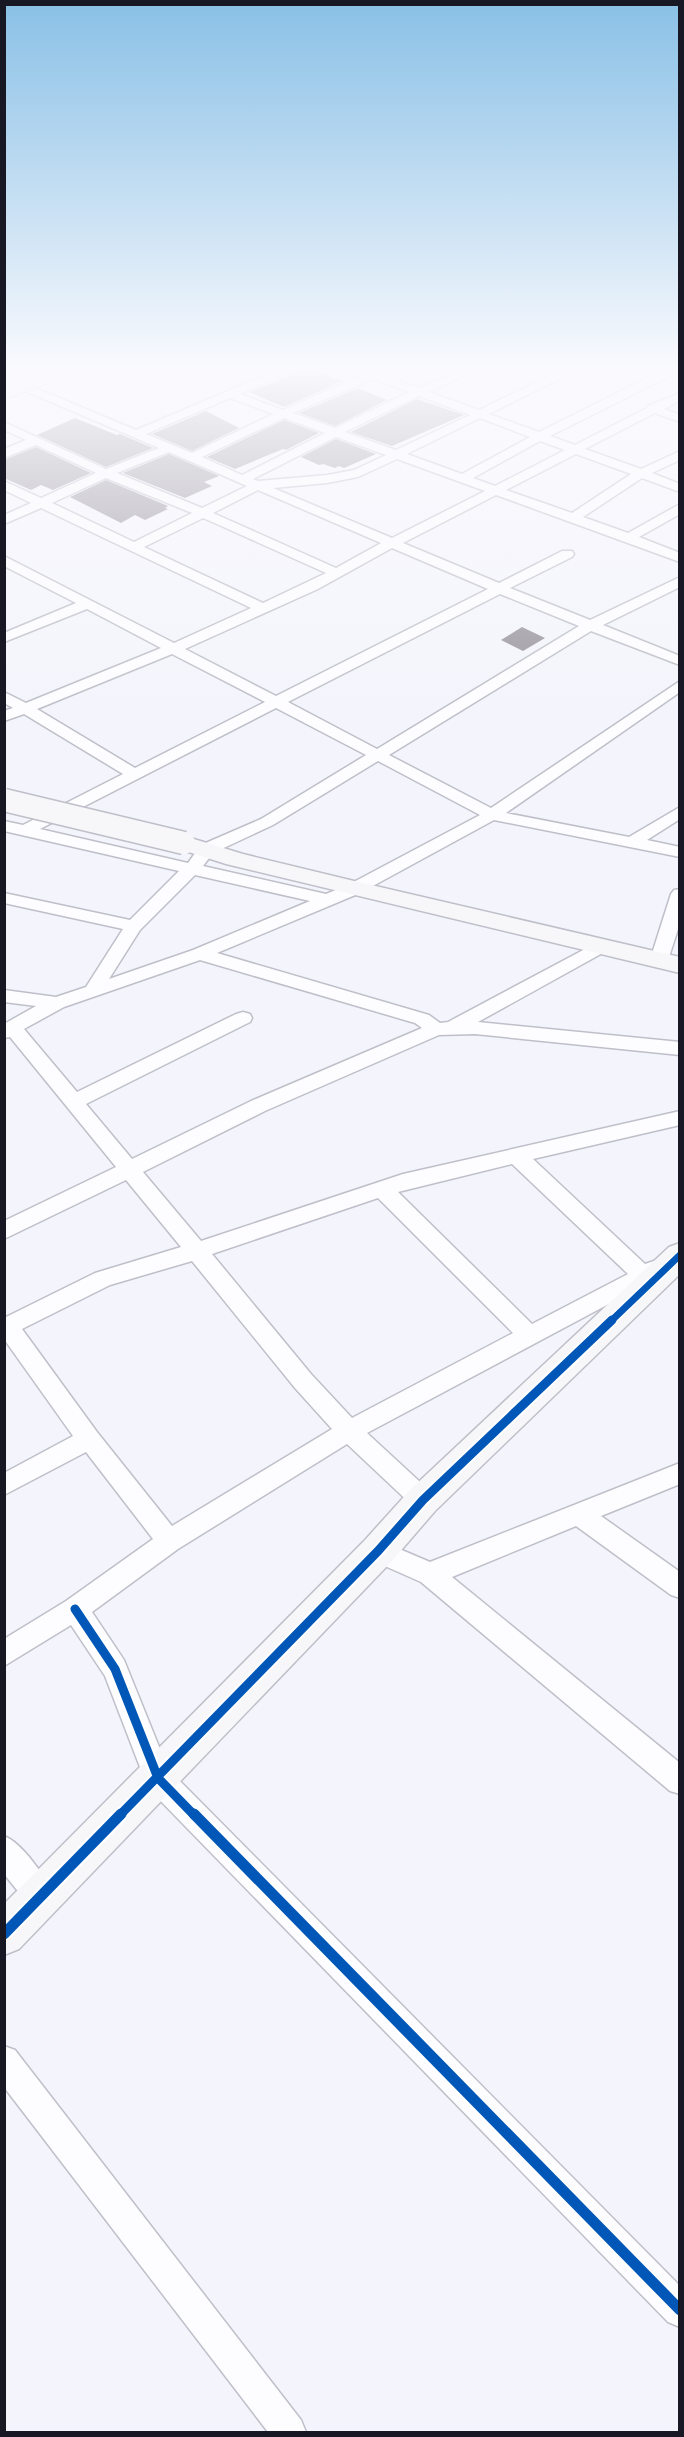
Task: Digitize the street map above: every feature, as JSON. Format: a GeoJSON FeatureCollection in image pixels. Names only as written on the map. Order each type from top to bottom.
{"type":"FeatureCollection","features":[{"type":"Feature","properties":{"kind":"main road"},"geometry":{"type":"LineString","coordinates":[[4,800],[189,857]]}},
{"type":"Feature","properties":{"kind":"main road"},"geometry":{"type":"LineString","coordinates":[[14,825],[189,857],[235,859],[669,963]]}},
{"type":"Feature","properties":{"kind":"main road"},"geometry":{"type":"LineString","coordinates":[[4,1934],[159,1778],[378,1551],[423,1500],[679,1256]]}},
{"type":"Feature","properties":{"kind":"street"},"geometry":{"type":"LineString","coordinates":[[4,520],[45,504],[89,482]]}},
{"type":"Feature","properties":{"kind":"street"},"geometry":{"type":"LineString","coordinates":[[127,482],[204,513],[336,573]]}},
{"type":"Feature","properties":{"kind":"street"},"geometry":{"type":"LineString","coordinates":[[252,482],[500,589],[680,661]]}},
{"type":"Feature","properties":{"kind":"street"},"geometry":{"type":"LineString","coordinates":[[134,547],[259,485],[295,482]]}},
{"type":"Feature","properties":{"kind":"street"},"geometry":{"type":"LineString","coordinates":[[475,482],[680,558]]}},
{"type":"Feature","properties":{"kind":"street"},"geometry":{"type":"LineString","coordinates":[[4,717],[174,648],[262,608],[336,573],[510,482]]}},
{"type":"Feature","properties":{"kind":"street"},"geometry":{"type":"LineString","coordinates":[[574,518],[606,493],[627,482]]}},
{"type":"Feature","properties":{"kind":"street"},"geometry":{"type":"LineString","coordinates":[[663,482],[680,488]]}},
{"type":"Feature","properties":{"kind":"street"},"geometry":{"type":"LineString","coordinates":[[4,485],[262,608]]}},
{"type":"Feature","properties":{"kind":"street"},"geometry":{"type":"LineString","coordinates":[[629,538],[680,508]]}},
{"type":"Feature","properties":{"kind":"street"},"geometry":{"type":"LineString","coordinates":[[4,826],[14,825],[134,774],[567,554]]}},
{"type":"Feature","properties":{"kind":"street"},"geometry":{"type":"LineString","coordinates":[[4,560],[492,815],[680,852]]}},
{"type":"Feature","properties":{"kind":"street"},"geometry":{"type":"LineString","coordinates":[[92,991],[134,926],[189,857],[267,822],[590,626],[640,603],[680,580]]}},
{"type":"Feature","properties":{"kind":"street"},"geometry":{"type":"LineString","coordinates":[[4,638],[87,604]]}},
{"type":"Feature","properties":{"kind":"street"},"geometry":{"type":"LineString","coordinates":[[423,1500],[349,1431],[303,1381],[75,1101],[9,1030],[57,1003],[199,954],[354,889],[492,815],[680,685]]}},
{"type":"Feature","properties":{"kind":"street"},"geometry":{"type":"LineString","coordinates":[[4,696],[134,774]]}},
{"type":"Feature","properties":{"kind":"street"},"geometry":{"type":"LineString","coordinates":[[631,843],[680,812]]}},
{"type":"Feature","properties":{"kind":"street"},"geometry":{"type":"LineString","coordinates":[[189,857],[328,900]]}},
{"type":"Feature","properties":{"kind":"street"},"geometry":{"type":"LineString","coordinates":[[669,963],[680,894]]}},
{"type":"Feature","properties":{"kind":"street"},"geometry":{"type":"LineString","coordinates":[[4,898],[134,926]]}},
{"type":"Feature","properties":{"kind":"street"},"geometry":{"type":"LineString","coordinates":[[4,1231],[258,1106],[444,1028],[602,946]]}},
{"type":"Feature","properties":{"kind":"street"},"geometry":{"type":"LineString","coordinates":[[199,954],[422,1019],[444,1028],[475,1028],[680,1049]]}},
{"type":"Feature","properties":{"kind":"street"},"geometry":{"type":"LineString","coordinates":[[4,996],[57,1003]]}},
{"type":"Feature","properties":{"kind":"street"},"geometry":{"type":"LineString","coordinates":[[75,1101],[243,1018]]}},
{"type":"Feature","properties":{"kind":"street"},"geometry":{"type":"LineString","coordinates":[[169,1541],[6,1327],[104,1279],[197,1251],[382,1189],[680,1118]]}},
{"type":"Feature","properties":{"kind":"street"},"geometry":{"type":"LineString","coordinates":[[516,1156],[643,1275]]}},
{"type":"Feature","properties":{"kind":"street"},"geometry":{"type":"LineString","coordinates":[[382,1189],[530,1336]]}},
{"type":"Feature","properties":{"kind":"street"},"geometry":{"type":"LineString","coordinates":[[4,1654],[75,1610],[169,1541],[349,1431],[679,1256]]}},
{"type":"Feature","properties":{"kind":"street"},"geometry":{"type":"LineString","coordinates":[[4,1485],[89,1438]]}},
{"type":"Feature","properties":{"kind":"street"},"geometry":{"type":"LineString","coordinates":[[430,1574],[680,1473]]}},
{"type":"Feature","properties":{"kind":"street"},"geometry":{"type":"LineString","coordinates":[[579,1514],[680,1587]]}},
{"type":"Feature","properties":{"kind":"street"},"geometry":{"type":"LineString","coordinates":[[378,1551],[430,1574],[680,1780]]}},
{"type":"Feature","properties":{"kind":"street"},"geometry":{"type":"LineString","coordinates":[[75,1610],[116,1669],[159,1778],[680,2310]]}},
{"type":"Feature","properties":{"kind":"street"},"geometry":{"type":"LineString","coordinates":[[4,1851],[40,1896]]}},
{"type":"Feature","properties":{"kind":"street"},"geometry":{"type":"LineString","coordinates":[[4,2061],[289,2433]]}},
{"type":"Feature","properties":{"kind":"building"},"geometry":{"type":"Polygon","coordinates":[[[12,482],[71,482],[53,490],[41,485],[31,490],[12,482]]]}},
{"type":"Feature","properties":{"kind":"building"},"geometry":{"type":"Polygon","coordinates":[[[102,482],[110,482],[168,506],[165,508],[168,509],[145,520],[135,515],[121,523],[70,497],[102,482]]]}},
{"type":"Feature","properties":{"kind":"building"},"geometry":{"type":"Polygon","coordinates":[[[145,482],[205,482],[212,486],[185,498],[145,482]]]}},
{"type":"Feature","properties":{"kind":"building"},"geometry":{"type":"Polygon","coordinates":[[[522,627],[545,638],[523,651],[501,640],[522,627]]]}},
{"type":"Feature","properties":{"kind":"cycle path"},"geometry":{"type":"LineString","coordinates":[[4,1934],[378,1551],[423,1500],[680,1255]]}},
{"type":"Feature","properties":{"kind":"cycle path"},"geometry":{"type":"LineString","coordinates":[[75,1609],[115,1669],[158,1778],[680,2310]]}}]}
